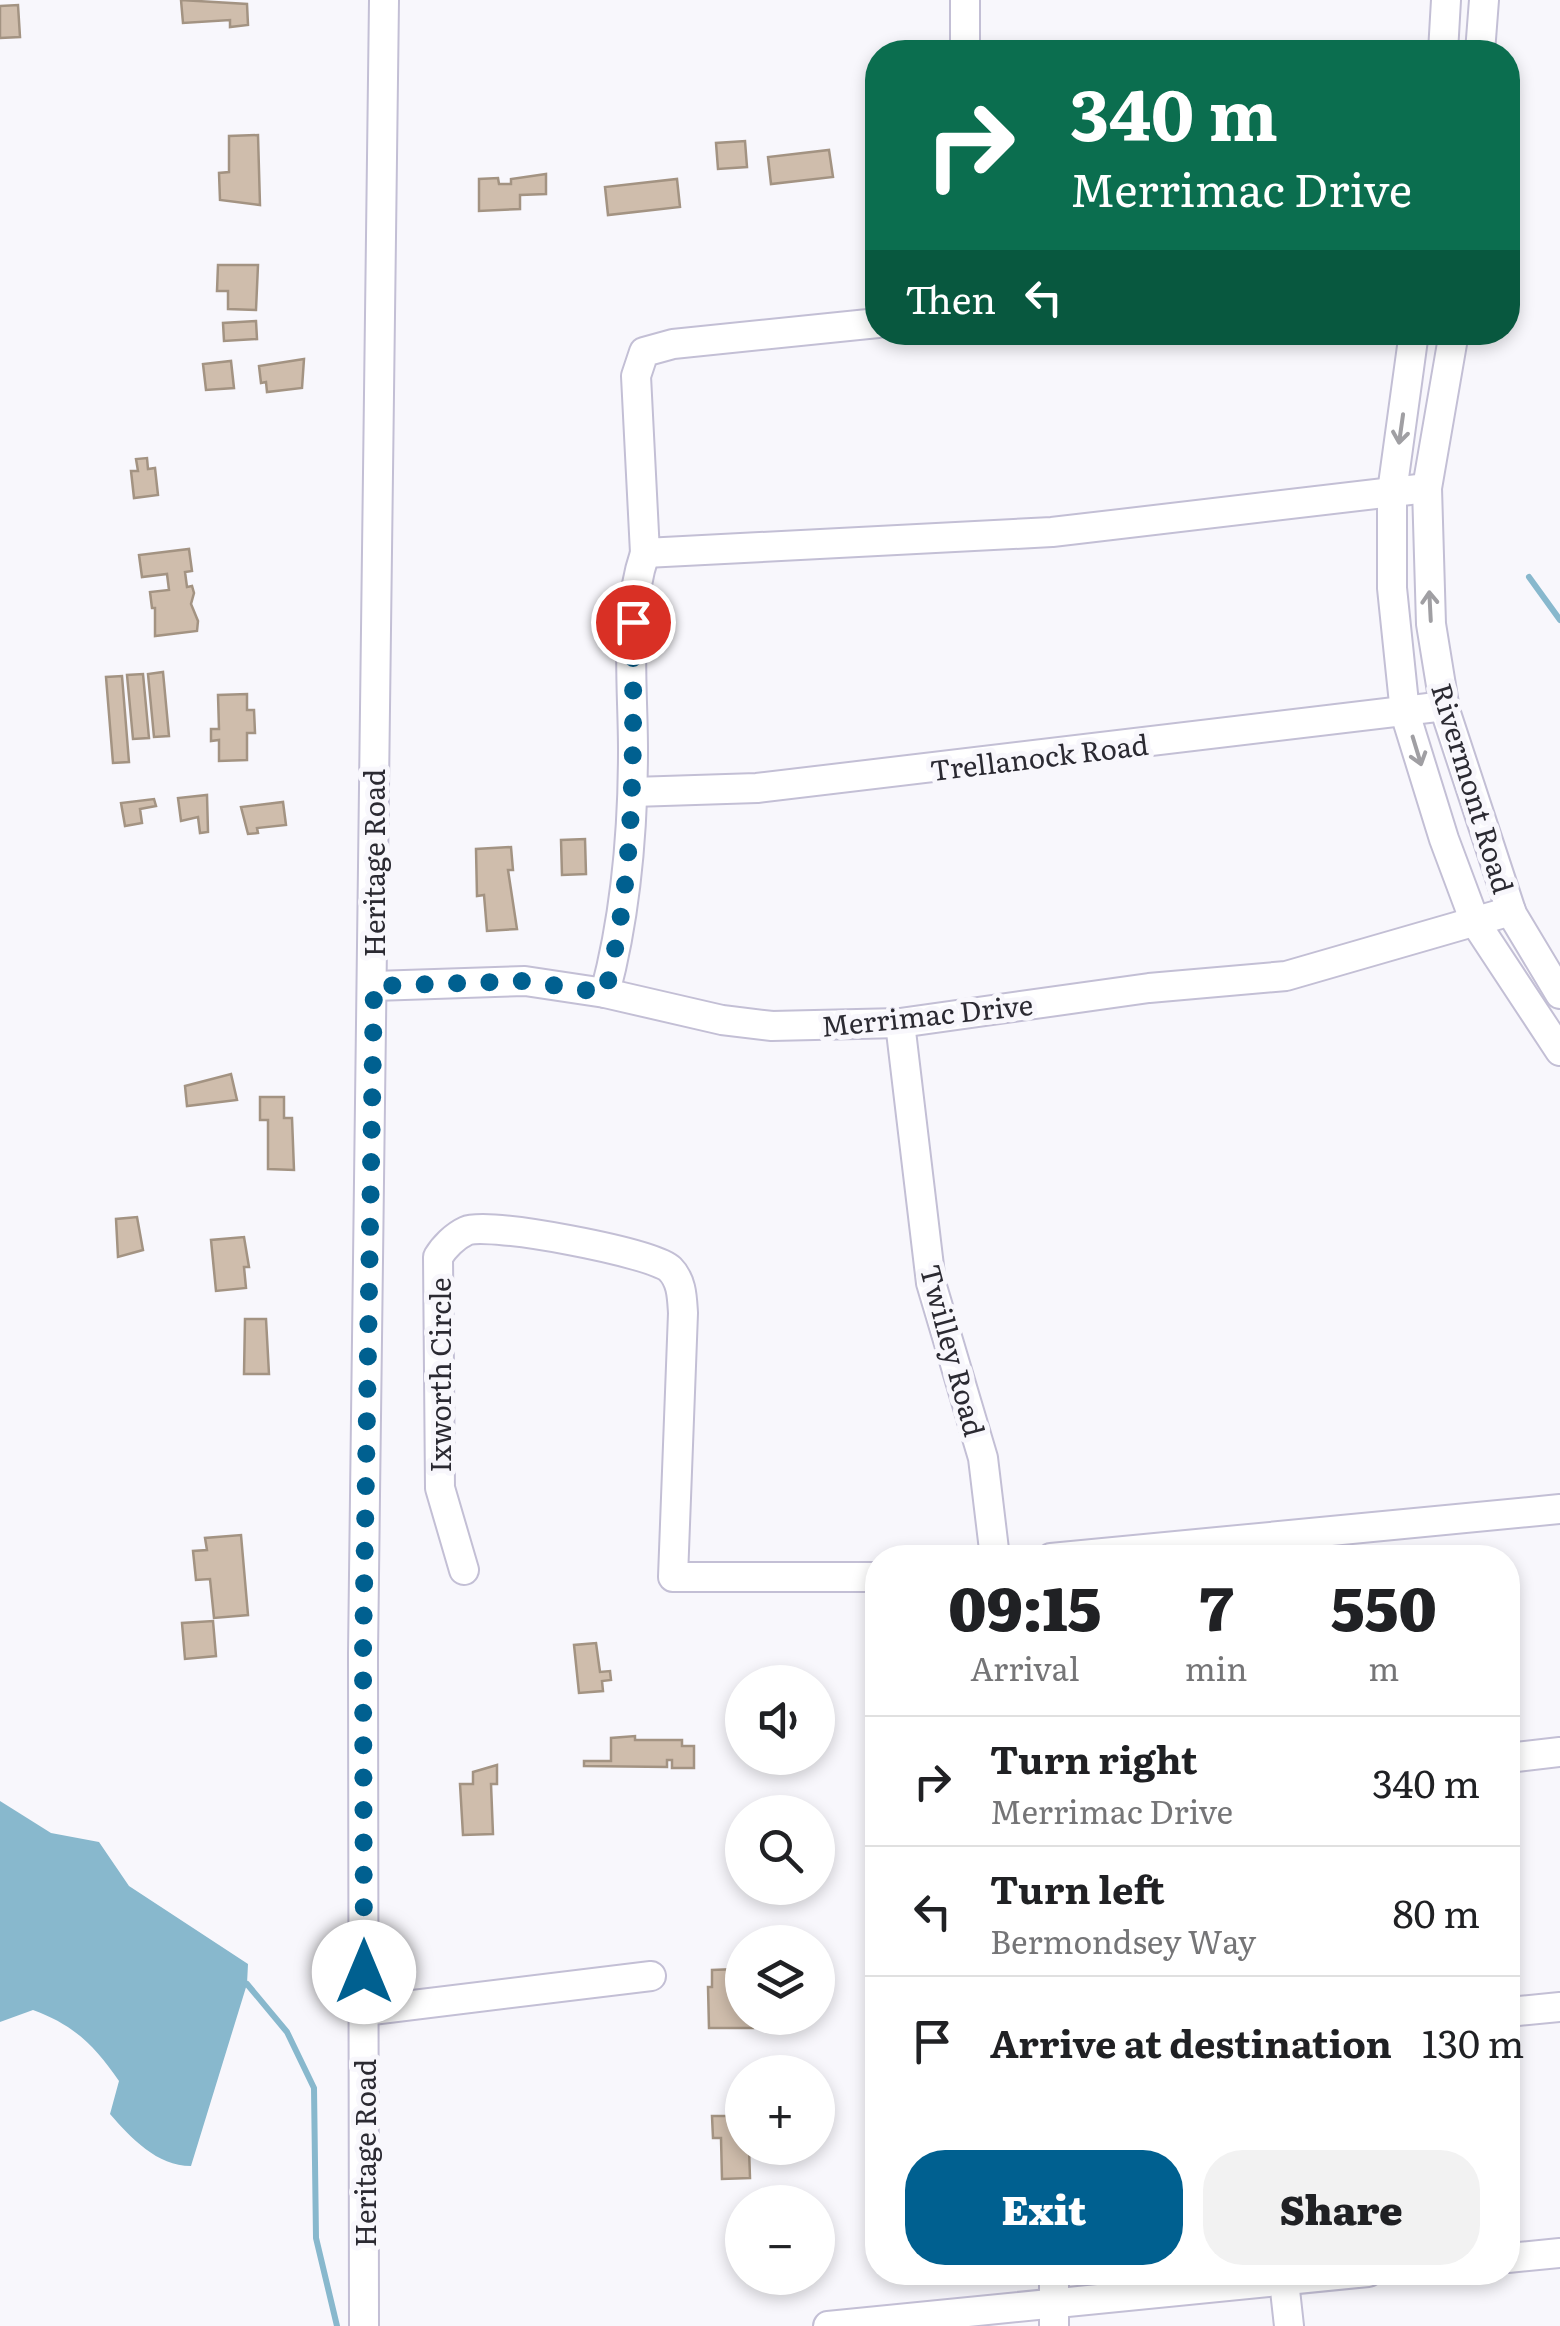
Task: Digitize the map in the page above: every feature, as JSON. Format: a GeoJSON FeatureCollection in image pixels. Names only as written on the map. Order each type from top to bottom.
{"type":"FeatureCollection","features":[{"type":"Feature","properties":{"kind":"street","name":"Heritage Road"},"geometry":{"type":"LineString","coordinates":[[364,2326],[363,1654],[374,986],[373,612],[384,0]]}},
{"type":"Feature","properties":{"kind":"street"},"geometry":{"type":"LineString","coordinates":[[964,0],[964,40]]}},
{"type":"Feature","properties":{"kind":"street"},"geometry":{"type":"LineString","coordinates":[[1444,40],[1446,0]]}},
{"type":"Feature","properties":{"kind":"street"},"geometry":{"type":"LineString","coordinates":[[1481,40],[1484,0]]}},
{"type":"Feature","properties":{"kind":"street"},"geometry":{"type":"LineString","coordinates":[[605,993],[621,932],[633,792],[633,588],[645,553],[636,376],[644,352],[673,344],[865,324]]}},
{"type":"Feature","properties":{"kind":"street","name":"Rivermont Road"},"geometry":{"type":"LineString","coordinates":[[1412,345],[1392,492],[1392,588],[1405,712],[1475,922],[1560,1050]]}},
{"type":"Feature","properties":{"kind":"street","name":"Rivermont Road"},"geometry":{"type":"LineString","coordinates":[[1452,345],[1427,488],[1431,624],[1445,706],[1511,911],[1560,994]]}},
{"type":"Feature","properties":{"kind":"street"},"geometry":{"type":"LineString","coordinates":[[645,553],[1052,532],[1427,488]]}},
{"type":"Feature","properties":{"kind":"street","name":"Trellanock Road"},"geometry":{"type":"LineString","coordinates":[[633,792],[757,788],[1445,706]]}},
{"type":"Feature","properties":{"kind":"street","name":"Merrimac Drive"},"geometry":{"type":"LineString","coordinates":[[374,986],[525,981],[605,993],[722,1020],[772,1026],[900,1022],[1149,988],[1286,976],[1511,911]]}},
{"type":"Feature","properties":{"kind":"street","name":"Twilley Road"},"geometry":{"type":"LineString","coordinates":[[900,1022],[931,1283],[983,1458],[994,1545]]}},
{"type":"Feature","properties":{"kind":"street","name":"Ixworth Circle"},"geometry":{"type":"LineString","coordinates":[[464,1570],[440,1488],[438,1257],[444,1247],[468,1230],[495,1229],[549,1236],[650,1260],[669,1268],[680,1285],[684,1313],[673,1577],[865,1577]]}},
{"type":"Feature","properties":{"kind":"street"},"geometry":{"type":"LineString","coordinates":[[1244,1545],[1560,1509]]}},
{"type":"Feature","properties":{"kind":"street"},"geometry":{"type":"LineString","coordinates":[[1520,1757],[1560,1752]]}},
{"type":"Feature","properties":{"kind":"street"},"geometry":{"type":"LineString","coordinates":[[364,2012],[651,1976]]}},
{"type":"Feature","properties":{"kind":"street"},"geometry":{"type":"LineString","coordinates":[[1520,2011],[1560,2007]]}},
{"type":"Feature","properties":{"kind":"street"},"geometry":{"type":"LineString","coordinates":[[1520,2257],[1560,2253]]}},
{"type":"Feature","properties":{"kind":"street"},"geometry":{"type":"LineString","coordinates":[[828,2326],[1054,2300],[1236,2285]]}},
{"type":"Feature","properties":{"kind":"street"},"geometry":{"type":"LineString","coordinates":[[1284,2285],[1289,2326]]}},
{"type":"Feature","properties":{"kind":"water"},"geometry":{"type":"Polygon","coordinates":[[[0,1801],[51,1833],[99,1842],[129,1886],[248,1964],[247,1984],[191,2166],[156,2156],[110,2114],[119,2081],[92,2047],[72,2030],[33,2010],[0,2022],[0,1801]]]}},
{"type":"Feature","properties":{"kind":"building"},"geometry":{"type":"Polygon","coordinates":[[[181,0],[247,4],[248,25],[230,27],[230,20],[183,23],[181,0]]]}},
{"type":"Feature","properties":{"kind":"building"},"geometry":{"type":"Polygon","coordinates":[[[18,5],[20,37],[0,38],[0,6],[18,5]]]}},
{"type":"Feature","properties":{"kind":"building"},"geometry":{"type":"Polygon","coordinates":[[[258,135],[260,205],[220,200],[219,173],[229,172],[229,136],[258,135]]]}},
{"type":"Feature","properties":{"kind":"building"},"geometry":{"type":"Polygon","coordinates":[[[745,141],[747,167],[718,169],[716,143],[745,141]]]}},
{"type":"Feature","properties":{"kind":"building"},"geometry":{"type":"Polygon","coordinates":[[[829,150],[833,177],[771,184],[768,157],[829,150]]]}},
{"type":"Feature","properties":{"kind":"building"},"geometry":{"type":"Polygon","coordinates":[[[546,174],[546,194],[520,195],[520,209],[479,211],[479,179],[498,178],[499,184],[511,184],[511,179],[546,174]]]}},
{"type":"Feature","properties":{"kind":"building"},"geometry":{"type":"Polygon","coordinates":[[[677,179],[680,207],[608,215],[605,187],[677,179]]]}},
{"type":"Feature","properties":{"kind":"building"},"geometry":{"type":"Polygon","coordinates":[[[218,265],[258,265],[256,310],[228,309],[228,291],[217,291],[218,265]]]}},
{"type":"Feature","properties":{"kind":"building"},"geometry":{"type":"Polygon","coordinates":[[[256,321],[257,339],[224,341],[223,323],[256,321]]]}},
{"type":"Feature","properties":{"kind":"building"},"geometry":{"type":"Polygon","coordinates":[[[304,359],[302,388],[267,392],[266,382],[261,383],[259,366],[304,359]]]}},
{"type":"Feature","properties":{"kind":"building"},"geometry":{"type":"Polygon","coordinates":[[[231,361],[234,388],[206,390],[203,364],[231,361]]]}},
{"type":"Feature","properties":{"kind":"building"},"geometry":{"type":"Polygon","coordinates":[[[147,458],[148,469],[155,468],[158,495],[134,498],[131,471],[138,471],[136,459],[147,458]]]}},
{"type":"Feature","properties":{"kind":"building"},"geometry":{"type":"Polygon","coordinates":[[[189,549],[192,571],[185,572],[187,587],[192,586],[194,593],[191,604],[198,621],[197,631],[155,636],[155,608],[150,592],[169,590],[167,574],[142,577],[139,555],[189,549]]]}},
{"type":"Feature","properties":{"kind":"building"},"geometry":{"type":"Polygon","coordinates":[[[163,672],[169,736],[154,737],[148,674],[163,672]]]}},
{"type":"Feature","properties":{"kind":"building"},"geometry":{"type":"Polygon","coordinates":[[[143,674],[149,738],[133,739],[127,675],[143,674]]]}},
{"type":"Feature","properties":{"kind":"building"},"geometry":{"type":"Polygon","coordinates":[[[122,676],[129,762],[113,763],[106,677],[122,676]]]}},
{"type":"Feature","properties":{"kind":"building"},"geometry":{"type":"Polygon","coordinates":[[[247,694],[247,710],[254,710],[255,733],[247,733],[247,760],[219,761],[219,740],[211,741],[211,729],[219,729],[218,695],[247,694]]]}},
{"type":"Feature","properties":{"kind":"building"},"geometry":{"type":"Polygon","coordinates":[[[207,795],[208,832],[200,833],[198,817],[181,821],[178,798],[207,795]]]}},
{"type":"Feature","properties":{"kind":"building"},"geometry":{"type":"Polygon","coordinates":[[[154,799],[156,806],[140,809],[142,823],[125,826],[121,803],[154,799]]]}},
{"type":"Feature","properties":{"kind":"building"},"geometry":{"type":"Polygon","coordinates":[[[283,802],[286,825],[257,828],[258,833],[248,834],[241,807],[283,802]]]}},
{"type":"Feature","properties":{"kind":"building"},"geometry":{"type":"Polygon","coordinates":[[[585,839],[586,874],[562,875],[561,840],[585,839]]]}},
{"type":"Feature","properties":{"kind":"building"},"geometry":{"type":"Polygon","coordinates":[[[511,847],[513,870],[508,870],[517,929],[487,931],[484,895],[477,896],[476,849],[511,847]]]}},
{"type":"Feature","properties":{"kind":"building"},"geometry":{"type":"Polygon","coordinates":[[[231,1074],[237,1100],[187,1106],[185,1086],[231,1074]]]}},
{"type":"Feature","properties":{"kind":"building"},"geometry":{"type":"Polygon","coordinates":[[[260,1097],[284,1097],[284,1118],[292,1118],[294,1170],[268,1169],[268,1120],[260,1120],[260,1097]]]}},
{"type":"Feature","properties":{"kind":"building"},"geometry":{"type":"Polygon","coordinates":[[[137,1217],[143,1250],[118,1257],[116,1219],[137,1217]]]}},
{"type":"Feature","properties":{"kind":"building"},"geometry":{"type":"Polygon","coordinates":[[[244,1237],[249,1267],[244,1267],[246,1288],[216,1291],[211,1240],[244,1237]]]}},
{"type":"Feature","properties":{"kind":"building"},"geometry":{"type":"Polygon","coordinates":[[[245,1319],[266,1319],[269,1374],[244,1374],[245,1319]]]}},
{"type":"Feature","properties":{"kind":"building"},"geometry":{"type":"Polygon","coordinates":[[[241,1535],[248,1615],[214,1618],[210,1579],[196,1580],[193,1551],[207,1550],[205,1538],[241,1535]]]}},
{"type":"Feature","properties":{"kind":"building"},"geometry":{"type":"Polygon","coordinates":[[[213,1621],[216,1656],[185,1659],[182,1623],[213,1621]]]}},
{"type":"Feature","properties":{"kind":"building"},"geometry":{"type":"Polygon","coordinates":[[[596,1643],[600,1672],[610,1671],[611,1680],[602,1681],[603,1691],[579,1693],[574,1645],[596,1643]]]}},
{"type":"Feature","properties":{"kind":"building"},"geometry":{"type":"Polygon","coordinates":[[[635,1736],[635,1740],[682,1740],[682,1746],[694,1746],[694,1768],[672,1768],[672,1760],[667,1760],[667,1767],[584,1766],[584,1761],[611,1761],[611,1738],[635,1736]]]}},
{"type":"Feature","properties":{"kind":"building"},"geometry":{"type":"Polygon","coordinates":[[[497,1765],[497,1784],[491,1784],[493,1834],[463,1835],[460,1784],[473,1784],[473,1772],[497,1765]]]}},
{"type":"Feature","properties":{"kind":"building"},"geometry":{"type":"Polygon","coordinates":[[[725,1969],[725,2028],[709,2028],[708,1987],[712,1987],[712,1970],[725,1969]]]}},
{"type":"Feature","properties":{"kind":"building"},"geometry":{"type":"Polygon","coordinates":[[[712,2116],[725,2116],[725,2165],[750,2165],[750,2178],[722,2179],[721,2138],[713,2138],[712,2116]]]}},
{"type":"Feature","properties":{"kind":"waterway"},"geometry":{"type":"LineString","coordinates":[[1529,577],[1560,620]]}},
{"type":"Feature","properties":{"kind":"waterway"},"geometry":{"type":"LineString","coordinates":[[247,1984],[287,2032],[314,2088],[316,2238],[337,2326]]}},
{"type":"Feature","properties":{"kind":"route"},"geometry":{"type":"LineString","coordinates":[[364,1972],[363,1654],[374,986],[525,981],[605,993],[621,932],[633,792],[633,622]]}}]}
